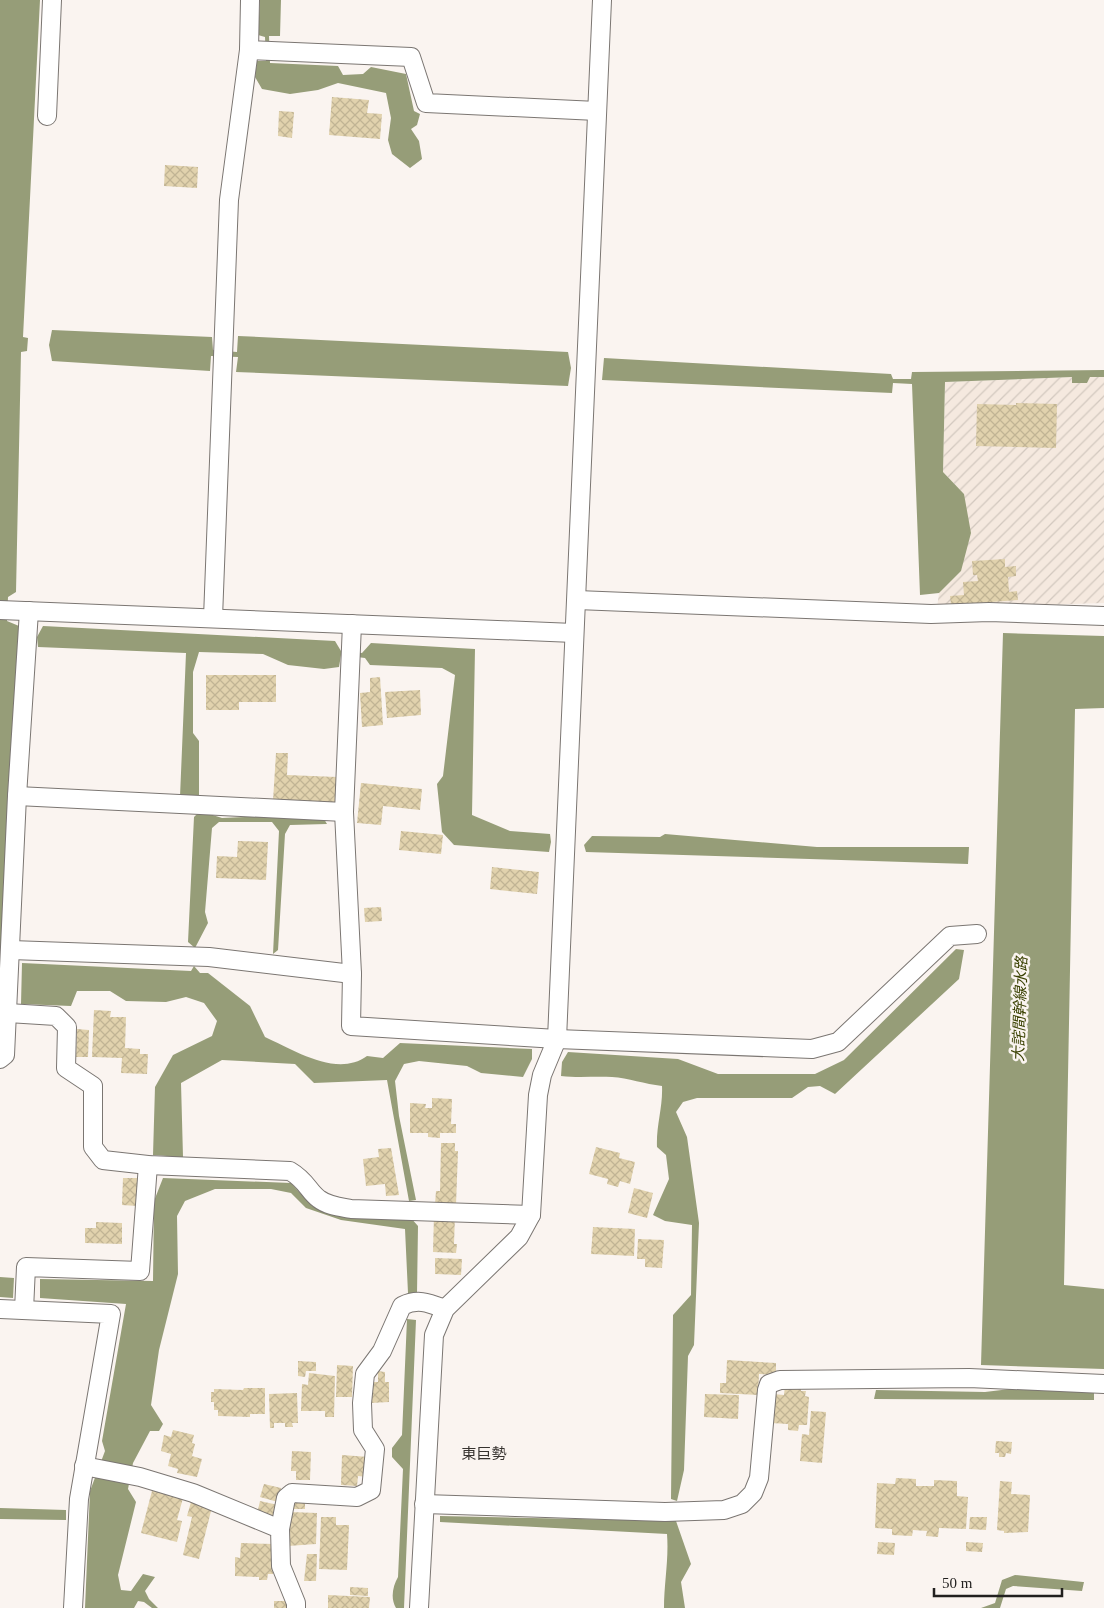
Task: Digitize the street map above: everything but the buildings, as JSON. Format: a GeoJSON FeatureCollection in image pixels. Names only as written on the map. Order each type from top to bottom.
{"type":"FeatureCollection","features":[{"type":"Feature","properties":{"kind":"street"},"geometry":{"type":"LineString","coordinates":[[47,116],[52,0]]}},
{"type":"Feature","properties":{"kind":"street"},"geometry":{"type":"LineString","coordinates":[[213,618],[229,200],[261,50],[250,0]]}},
{"type":"Feature","properties":{"kind":"street"},"geometry":{"type":"LineString","coordinates":[[419,1608],[434,1335],[445,1310],[519,1237],[531,1215],[538,1095],[542,1075],[557,1039],[602,0]]}},
{"type":"Feature","properties":{"kind":"street"},"geometry":{"type":"LineString","coordinates":[[261,50],[411,57],[426,103],[597,111]]}},
{"type":"Feature","properties":{"kind":"street"},"geometry":{"type":"LineString","coordinates":[[577,600],[931,614],[989,612],[1104,616]]}},
{"type":"Feature","properties":{"kind":"street"},"geometry":{"type":"LineString","coordinates":[[0,1059],[5,1055],[8,1013],[16,796],[14,610],[574,633]]}},
{"type":"Feature","properties":{"kind":"street"},"geometry":{"type":"LineString","coordinates":[[352,624],[344,812],[352,974],[351,1026],[557,1039],[812,1049],[838,1042],[950,936],[977,934]]}},
{"type":"Feature","properties":{"kind":"street"},"geometry":{"type":"LineString","coordinates":[[16,796],[344,812]]}},
{"type":"Feature","properties":{"kind":"street"},"geometry":{"type":"LineString","coordinates":[[11,950],[209,957],[352,974]]}},
{"type":"Feature","properties":{"kind":"street"},"geometry":{"type":"LineString","coordinates":[[8,1013],[56,1016],[67,1027],[66,1068],[93,1086],[93,1147],[103,1160],[148,1165],[290,1171],[302,1178],[319,1199],[335,1206],[350,1209],[531,1215]]}},
{"type":"Feature","properties":{"kind":"street"},"geometry":{"type":"LineString","coordinates":[[24,1310],[26,1267],[140,1271],[148,1165]]}},
{"type":"Feature","properties":{"kind":"street"},"geometry":{"type":"LineString","coordinates":[[296,1608],[296,1603],[281,1566],[280,1529],[286,1498],[292,1493],[357,1497],[371,1490],[375,1449],[363,1430],[362,1402],[365,1374],[382,1351],[402,1306],[412,1301],[426,1302],[445,1310]]}},
{"type":"Feature","properties":{"kind":"street"},"geometry":{"type":"LineString","coordinates":[[0,1309],[111,1314],[79,1499],[73,1608]]}},
{"type":"Feature","properties":{"kind":"street"},"geometry":{"type":"LineString","coordinates":[[424,1504],[675,1512],[724,1510],[742,1504],[753,1493],[759,1478],[767,1390],[769,1384],[780,1380],[969,1378],[1104,1384]]}},
{"type":"Feature","properties":{"kind":"street"},"geometry":{"type":"LineString","coordinates":[[84,1466],[140,1477],[193,1493],[280,1529]]}},
{"type":"Feature","properties":{"kind":"shaded area"},"geometry":{"type":"Polygon","coordinates":[[[1072,377],[1072,383],[1087,383],[1090,377],[1104,377],[1104,603],[937,608],[939,593],[961,571],[964,494],[943,472],[945,382],[1072,377]]]}},
{"type":"Feature","properties":{"kind":"water"},"geometry":{"type":"Polygon","coordinates":[[[0,0],[40,0],[23,337],[28,338],[27,351],[21,352],[16,592],[8,597],[7,621],[19,626],[0,993],[0,0]]]}},
{"type":"Feature","properties":{"kind":"water"},"geometry":{"type":"Polygon","coordinates":[[[260,0],[281,0],[280,36],[269,36],[270,63],[338,66],[343,75],[363,74],[371,67],[406,74],[414,111],[420,114],[417,125],[411,129],[419,141],[422,159],[410,168],[392,154],[388,140],[391,118],[386,93],[338,83],[318,90],[290,94],[262,89],[255,77],[257,61],[266,61],[265,37],[258,35],[260,0]]]}},
{"type":"Feature","properties":{"kind":"water"},"geometry":{"type":"Polygon","coordinates":[[[52,330],[212,337],[213,350],[237,352],[238,336],[568,352],[571,368],[568,386],[236,372],[238,357],[211,356],[210,371],[52,361],[49,345],[52,330]]]}},
{"type":"Feature","properties":{"kind":"water"},"geometry":{"type":"Polygon","coordinates":[[[604,358],[891,374],[893,379],[911,379],[912,372],[1104,370],[1104,377],[1090,377],[1087,383],[1072,383],[1072,377],[945,382],[943,472],[964,494],[971,533],[961,571],[939,593],[920,595],[912,384],[893,383],[892,393],[602,380],[604,358]]]}},
{"type":"Feature","properties":{"kind":"water"},"geometry":{"type":"Polygon","coordinates":[[[43,626],[335,641],[341,651],[362,653],[371,643],[475,649],[472,815],[510,831],[550,834],[549,852],[454,845],[442,832],[437,784],[443,776],[455,675],[442,668],[370,665],[365,658],[341,655],[339,667],[324,669],[288,665],[263,654],[199,652],[193,672],[193,733],[199,741],[199,795],[194,800],[180,797],[186,653],[38,647],[37,637],[43,626]]]}},
{"type":"Feature","properties":{"kind":"water","name":"大詫間幹線水路"},"geometry":{"type":"Polygon","coordinates":[[[1003,633],[1104,636],[1104,708],[1075,709],[1064,1285],[1104,1289],[1104,1369],[981,1365],[1003,633]]]}},
{"type":"Feature","properties":{"kind":"water"},"geometry":{"type":"Polygon","coordinates":[[[200,811],[222,818],[271,816],[324,819],[327,824],[290,825],[285,834],[278,950],[273,954],[279,831],[272,822],[219,822],[212,828],[205,912],[208,923],[195,948],[188,942],[194,817],[200,811]]]}},
{"type":"Feature","properties":{"kind":"water"},"geometry":{"type":"Polygon","coordinates":[[[665,834],[817,847],[969,847],[968,864],[586,852],[584,845],[592,836],[660,837],[665,834]]]}},
{"type":"Feature","properties":{"kind":"water"},"geometry":{"type":"Polygon","coordinates":[[[956,949],[964,950],[959,979],[835,1094],[820,1086],[808,1087],[792,1098],[697,1098],[683,1102],[676,1112],[687,1137],[699,1223],[694,1345],[688,1356],[684,1470],[677,1501],[671,1499],[673,1315],[691,1295],[692,1225],[665,1221],[653,1215],[669,1179],[666,1155],[657,1147],[662,1086],[618,1078],[561,1076],[562,1062],[568,1052],[678,1059],[718,1074],[815,1074],[844,1060],[956,949]]]}},
{"type":"Feature","properties":{"kind":"water"},"geometry":{"type":"Polygon","coordinates":[[[22,963],[191,971],[194,966],[200,973],[208,973],[250,1006],[265,1037],[302,1055],[329,1063],[355,1062],[367,1056],[383,1058],[400,1043],[532,1049],[532,1059],[523,1077],[481,1073],[467,1066],[419,1061],[404,1064],[395,1081],[399,1116],[416,1200],[409,1201],[387,1080],[314,1083],[295,1064],[222,1060],[181,1083],[183,1157],[167,1158],[167,1156],[153,1155],[155,1087],[173,1055],[212,1036],[217,1021],[204,1003],[186,997],[166,1002],[126,1001],[110,991],[77,991],[71,1006],[21,1004],[22,963]]]}},
{"type":"Feature","properties":{"kind":"water"},"geometry":{"type":"Polygon","coordinates":[[[163,1178],[291,1183],[311,1205],[349,1216],[410,1217],[418,1226],[417,1294],[408,1293],[405,1229],[341,1220],[306,1208],[291,1193],[271,1189],[215,1189],[185,1201],[177,1216],[178,1274],[159,1350],[151,1405],[163,1424],[159,1431],[150,1431],[133,1463],[128,1489],[136,1502],[118,1575],[121,1590],[131,1591],[143,1574],[155,1577],[145,1591],[149,1599],[158,1608],[152,1608],[144,1602],[138,1601],[134,1608],[85,1608],[90,1491],[105,1451],[102,1441],[126,1304],[40,1298],[40,1279],[153,1281],[154,1201],[163,1178]]]}},
{"type":"Feature","properties":{"kind":"water"},"geometry":{"type":"Polygon","coordinates":[[[0,1277],[14,1278],[13,1298],[0,1297],[0,1277]]]}},
{"type":"Feature","properties":{"kind":"water"},"geometry":{"type":"Polygon","coordinates":[[[407,1319],[416,1320],[404,1608],[396,1608],[393,1592],[398,1577],[403,1469],[392,1457],[392,1448],[402,1435],[407,1319]]]}},
{"type":"Feature","properties":{"kind":"water"},"geometry":{"type":"Polygon","coordinates":[[[1010,1389],[1094,1391],[1094,1400],[874,1399],[876,1390],[985,1392],[1010,1389]]]}},
{"type":"Feature","properties":{"kind":"water"},"geometry":{"type":"Polygon","coordinates":[[[0,1508],[66,1510],[66,1520],[0,1519],[0,1508]]]}},
{"type":"Feature","properties":{"kind":"water"},"geometry":{"type":"Polygon","coordinates":[[[440,1516],[676,1521],[691,1564],[681,1582],[685,1608],[664,1608],[667,1534],[440,1522],[440,1516]]]}},
{"type":"Feature","properties":{"kind":"water"},"geometry":{"type":"Polygon","coordinates":[[[1015,1575],[1084,1582],[1082,1591],[1013,1586],[1006,1589],[1000,1608],[981,1608],[995,1603],[1002,1580],[1015,1575]]]}},
{"type":"Feature","properties":{"kind":"district","name":"東巨勢"},"geometry":{"type":"Point","coordinates":[484,1454]}}]}
